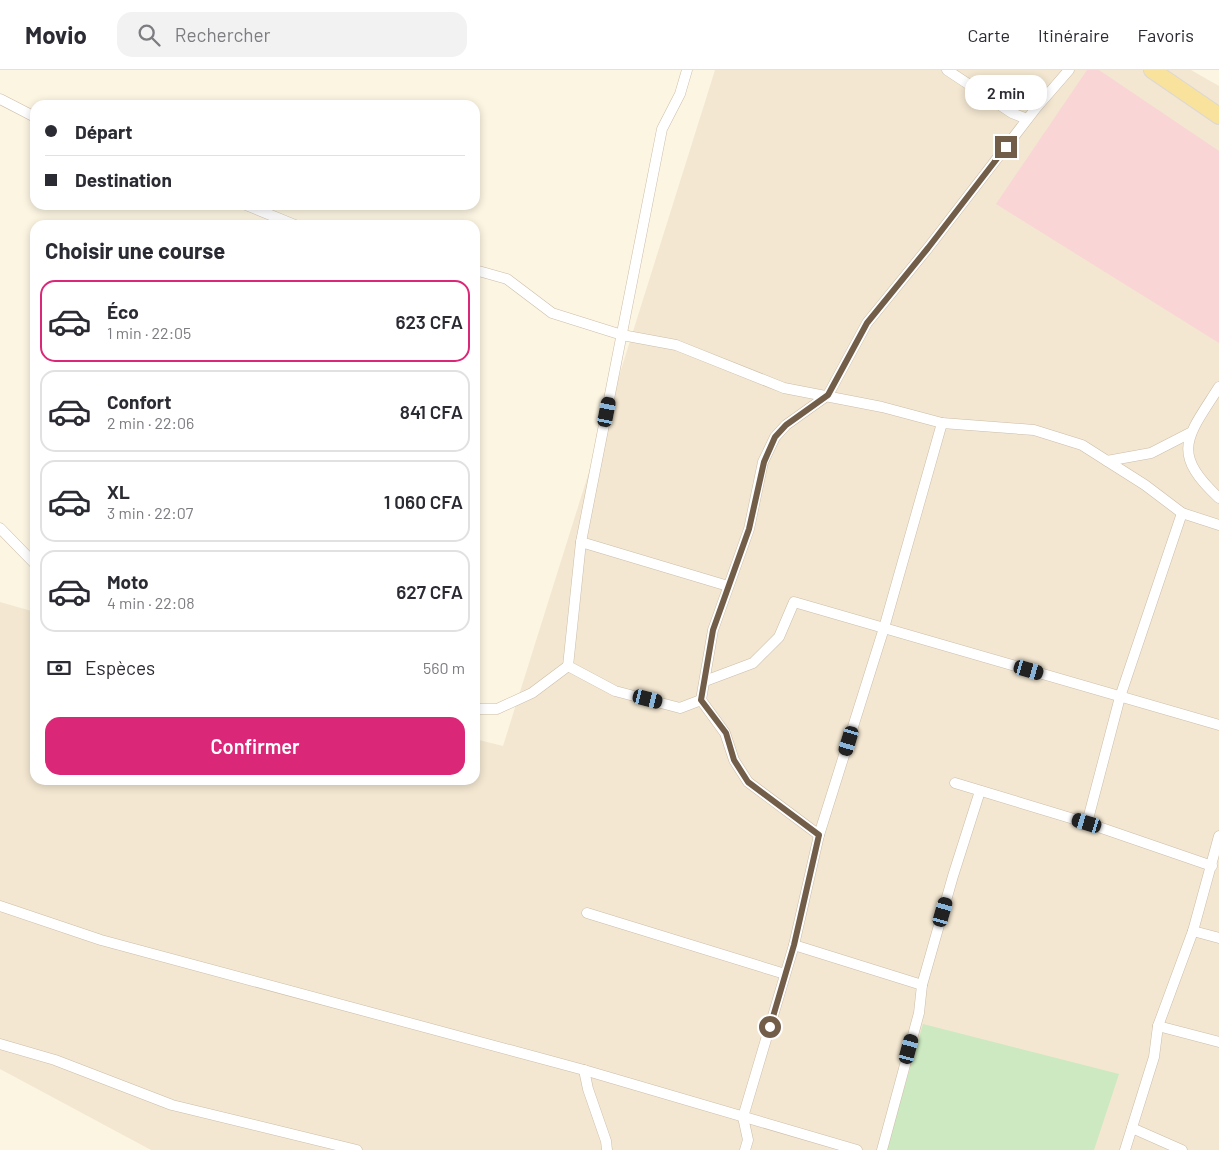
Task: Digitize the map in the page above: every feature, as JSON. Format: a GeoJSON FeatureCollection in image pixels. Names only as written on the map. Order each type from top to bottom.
{"type":"FeatureCollection","features":[{"type":"Feature","properties":{"kind":"main road"},"geometry":{"type":"LineString","coordinates":[[1152,70],[1219,116]]}},
{"type":"Feature","properties":{"kind":"street"},"geometry":{"type":"LineString","coordinates":[[480,709],[497,709],[532,694],[568,666],[580,542],[662,129],[680,94],[687,70]]}},
{"type":"Feature","properties":{"kind":"street"},"geometry":{"type":"LineString","coordinates":[[947,70],[1012,113],[1027,119]]}},
{"type":"Feature","properties":{"kind":"street"},"geometry":{"type":"LineString","coordinates":[[819,835],[748,782],[734,760],[726,733],[701,700],[713,630],[752,521],[764,462],[775,437],[786,425],[828,395],[867,323],[928,248],[1027,119],[1069,70]]}},
{"type":"Feature","properties":{"kind":"street"},"geometry":{"type":"LineString","coordinates":[[0,99],[30,115]]}},
{"type":"Feature","properties":{"kind":"street"},"geometry":{"type":"LineString","coordinates":[[258,210],[283,220]]}},
{"type":"Feature","properties":{"kind":"street"},"geometry":{"type":"LineString","coordinates":[[480,271],[507,279],[552,313],[622,335],[676,345],[784,388],[828,395],[942,423],[1034,430],[1082,444],[1182,513],[1219,525]]}},
{"type":"Feature","properties":{"kind":"street"},"geometry":{"type":"LineString","coordinates":[[1219,387],[1190,432],[1187,452],[1201,481],[1219,498]]}},
{"type":"Feature","properties":{"kind":"street"},"geometry":{"type":"LineString","coordinates":[[745,1150],[748,1140],[743,1117],[794,945],[819,835],[884,628],[942,423]]}},
{"type":"Feature","properties":{"kind":"street"},"geometry":{"type":"LineString","coordinates":[[1107,460],[1151,453],[1190,432]]}},
{"type":"Feature","properties":{"kind":"street"},"geometry":{"type":"LineString","coordinates":[[1087,823],[1120,697],[1182,513]]}},
{"type":"Feature","properties":{"kind":"street"},"geometry":{"type":"LineString","coordinates":[[0,528],[30,559]]}},
{"type":"Feature","properties":{"kind":"street"},"geometry":{"type":"LineString","coordinates":[[580,542],[728,586]]}},
{"type":"Feature","properties":{"kind":"street"},"geometry":{"type":"LineString","coordinates":[[704,681],[753,663],[780,637],[794,602],[1219,725]]}},
{"type":"Feature","properties":{"kind":"street"},"geometry":{"type":"LineString","coordinates":[[568,666],[624,694],[680,708],[701,700]]}},
{"type":"Feature","properties":{"kind":"street"},"geometry":{"type":"LineString","coordinates":[[955,783],[1087,823],[1212,866]]}},
{"type":"Feature","properties":{"kind":"street"},"geometry":{"type":"LineString","coordinates":[[882,1150],[919,1013],[922,985],[953,876],[980,791]]}},
{"type":"Feature","properties":{"kind":"street"},"geometry":{"type":"LineString","coordinates":[[1125,1150],[1154,1057],[1158,1026],[1194,931],[1219,838]]}},
{"type":"Feature","properties":{"kind":"street"},"geometry":{"type":"LineString","coordinates":[[0,906],[101,940],[584,1070],[858,1150]]}},
{"type":"Feature","properties":{"kind":"street"},"geometry":{"type":"LineString","coordinates":[[587,913],[786,974]]}},
{"type":"Feature","properties":{"kind":"street"},"geometry":{"type":"LineString","coordinates":[[1194,931],[1219,938]]}},
{"type":"Feature","properties":{"kind":"street"},"geometry":{"type":"LineString","coordinates":[[794,945],[922,985]]}},
{"type":"Feature","properties":{"kind":"street"},"geometry":{"type":"LineString","coordinates":[[1158,1026],[1219,1042]]}},
{"type":"Feature","properties":{"kind":"street"},"geometry":{"type":"LineString","coordinates":[[0,1044],[55,1060],[172,1105],[357,1150]]}},
{"type":"Feature","properties":{"kind":"street"},"geometry":{"type":"LineString","coordinates":[[584,1070],[588,1089],[606,1141],[607,1150]]}},
{"type":"Feature","properties":{"kind":"street"},"geometry":{"type":"LineString","coordinates":[[1132,1128],[1182,1150]]}},
{"type":"Feature","properties":{"kind":"shaded area"},"geometry":{"type":"Polygon","coordinates":[[[715,70],[1191,70],[1219,86],[1219,1150],[151,1150],[0,1069],[0,602],[30,611],[30,785],[480,785],[480,740],[503,746],[715,70]]]}},
{"type":"Feature","properties":{"kind":"shaded area"},"geometry":{"type":"Polygon","coordinates":[[[1087,70],[1099,70],[1219,151],[1219,343],[996,204],[1087,70]]]}},
{"type":"Feature","properties":{"kind":"green space"},"geometry":{"type":"Polygon","coordinates":[[[923,1024],[1119,1074],[1094,1150],[886,1150],[923,1024]]]}},
{"type":"Feature","properties":{"kind":"route"},"geometry":{"type":"LineString","coordinates":[[770,1027],[794,945],[819,835],[748,782],[734,760],[726,733],[701,700],[713,630],[749,529],[764,462],[775,437],[786,425],[828,395],[867,323],[1006,147]]}}]}
